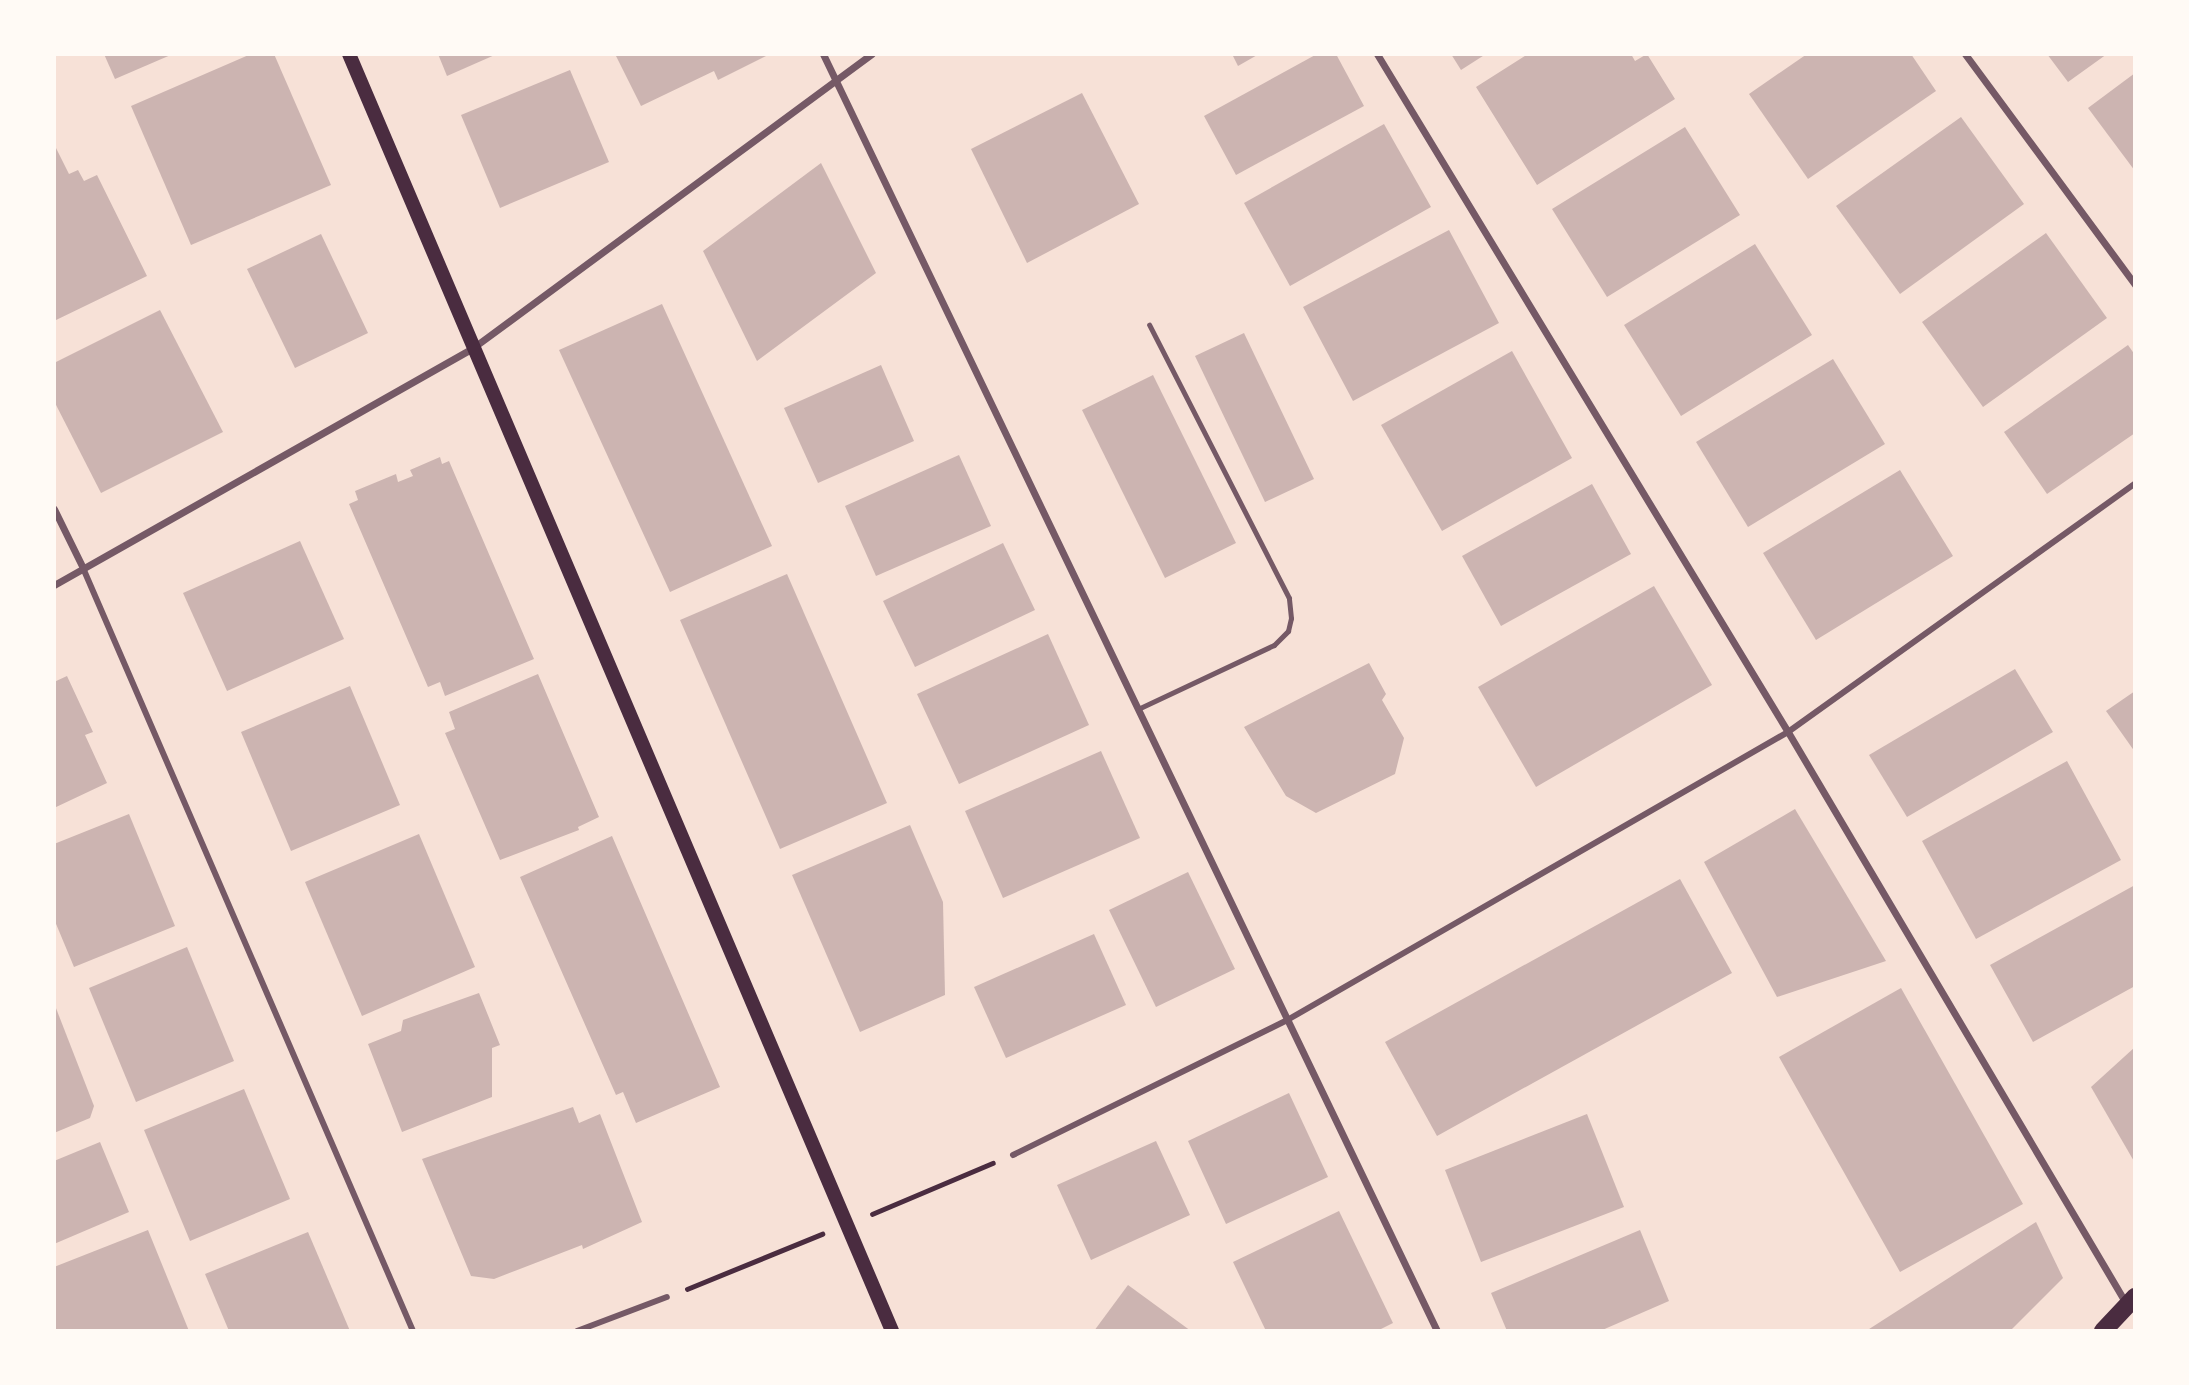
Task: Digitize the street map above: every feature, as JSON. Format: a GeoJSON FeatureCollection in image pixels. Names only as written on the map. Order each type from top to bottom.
{"type":"FeatureCollection","features":[{"type":"Feature","properties":{"kind":"main road"},"geometry":{"type":"LineString","coordinates":[[348,54],[892,1331]]}},
{"type":"Feature","properties":{"kind":"main road"},"geometry":{"type":"LineString","coordinates":[[2103,1331],[2131,1301]]}},
{"type":"Feature","properties":{"kind":"street"},"geometry":{"type":"LineString","coordinates":[[823,54],[1140,708],[1437,1331]]}},
{"type":"Feature","properties":{"kind":"street"},"geometry":{"type":"LineString","coordinates":[[54,585],[474,347],[838,83],[872,54]]}},
{"type":"Feature","properties":{"kind":"street"},"geometry":{"type":"LineString","coordinates":[[1377,54],[2131,1301]]}},
{"type":"Feature","properties":{"kind":"street"},"geometry":{"type":"LineString","coordinates":[[1965,54],[2135,285]]}},
{"type":"Feature","properties":{"kind":"street"},"geometry":{"type":"LineString","coordinates":[[1013,1155],[1289,1019],[1788,732],[2135,484]]}},
{"type":"Feature","properties":{"kind":"street"},"geometry":{"type":"LineString","coordinates":[[54,509],[83,568],[413,1331]]}},
{"type":"Feature","properties":{"kind":"street"},"geometry":{"type":"LineString","coordinates":[[577,1331],[667,1297]]}},
{"type":"Feature","properties":{"kind":"lane"},"geometry":{"type":"LineString","coordinates":[[1140,708],[1274,645],[1288,631],[1292,618],[1289,598],[1149,325]]}},
{"type":"Feature","properties":{"kind":"path"},"geometry":{"type":"LineString","coordinates":[[933,1188],[1013,1155]]}},
{"type":"Feature","properties":{"kind":"path"},"geometry":{"type":"LineString","coordinates":[[667,1297],[748,1265]]}},
{"type":"Feature","properties":{"kind":"building"},"geometry":{"type":"Polygon","coordinates":[[[104,54],[173,54],[115,79],[104,54]]]}},
{"type":"Feature","properties":{"kind":"building"},"geometry":{"type":"Polygon","coordinates":[[[251,54],[274,54],[331,185],[191,245],[131,106],[251,54]]]}},
{"type":"Feature","properties":{"kind":"building"},"geometry":{"type":"Polygon","coordinates":[[[438,54],[497,54],[447,76],[438,54]]]}},
{"type":"Feature","properties":{"kind":"building"},"geometry":{"type":"Polygon","coordinates":[[[615,54],[770,54],[718,80],[714,71],[641,106],[615,54]]]}},
{"type":"Feature","properties":{"kind":"building"},"geometry":{"type":"Polygon","coordinates":[[[1232,54],[1259,54],[1238,66],[1232,54]]]}},
{"type":"Feature","properties":{"kind":"building"},"geometry":{"type":"Polygon","coordinates":[[[1317,54],[1336,54],[1364,106],[1236,175],[1204,116],[1317,54]]]}},
{"type":"Feature","properties":{"kind":"building"},"geometry":{"type":"Polygon","coordinates":[[[1451,54],[1486,54],[1461,70],[1451,54]]]}},
{"type":"Feature","properties":{"kind":"building"},"geometry":{"type":"Polygon","coordinates":[[[1528,54],[1631,54],[1635,61],[1647,54],[1675,99],[1537,185],[1476,87],[1528,54]]]}},
{"type":"Feature","properties":{"kind":"building"},"geometry":{"type":"Polygon","coordinates":[[[1807,54],[1911,54],[1936,91],[1808,179],[1749,94],[1807,54]]]}},
{"type":"Feature","properties":{"kind":"building"},"geometry":{"type":"Polygon","coordinates":[[[2047,54],[2107,54],[2068,82],[2047,54]]]}},
{"type":"Feature","properties":{"kind":"building"},"geometry":{"type":"Polygon","coordinates":[[[570,70],[609,162],[500,208],[461,115],[570,70]]]}},
{"type":"Feature","properties":{"kind":"building"},"geometry":{"type":"Polygon","coordinates":[[[2135,73],[2135,171],[2088,108],[2135,73]]]}},
{"type":"Feature","properties":{"kind":"building"},"geometry":{"type":"Polygon","coordinates":[[[1082,93],[1139,204],[1027,263],[971,149],[1082,93]]]}},
{"type":"Feature","properties":{"kind":"building"},"geometry":{"type":"Polygon","coordinates":[[[1961,117],[2024,204],[1900,294],[1836,206],[1961,117]]]}},
{"type":"Feature","properties":{"kind":"building"},"geometry":{"type":"Polygon","coordinates":[[[1384,124],[1431,207],[1290,286],[1244,203],[1384,124]]]}},
{"type":"Feature","properties":{"kind":"building"},"geometry":{"type":"Polygon","coordinates":[[[1685,127],[1740,215],[1607,297],[1552,209],[1685,127]]]}},
{"type":"Feature","properties":{"kind":"building"},"geometry":{"type":"Polygon","coordinates":[[[54,144],[69,174],[78,170],[84,181],[97,175],[147,276],[54,321],[54,144]]]}},
{"type":"Feature","properties":{"kind":"building"},"geometry":{"type":"Polygon","coordinates":[[[821,163],[876,273],[757,361],[703,251],[821,163]]]}},
{"type":"Feature","properties":{"kind":"building"},"geometry":{"type":"Polygon","coordinates":[[[1449,230],[1499,323],[1353,401],[1303,307],[1449,230]]]}},
{"type":"Feature","properties":{"kind":"building"},"geometry":{"type":"Polygon","coordinates":[[[2046,233],[2107,318],[1983,407],[1922,322],[2046,233]]]}},
{"type":"Feature","properties":{"kind":"building"},"geometry":{"type":"Polygon","coordinates":[[[321,234],[368,333],[295,368],[247,269],[321,234]]]}},
{"type":"Feature","properties":{"kind":"building"},"geometry":{"type":"Polygon","coordinates":[[[1755,244],[1812,335],[1681,416],[1624,325],[1755,244]]]}},
{"type":"Feature","properties":{"kind":"building"},"geometry":{"type":"Polygon","coordinates":[[[662,304],[772,546],[670,592],[559,350],[662,304]]]}},
{"type":"Feature","properties":{"kind":"building"},"geometry":{"type":"Polygon","coordinates":[[[160,310],[223,432],[101,493],[54,401],[54,363],[160,310]]]}},
{"type":"Feature","properties":{"kind":"building"},"geometry":{"type":"Polygon","coordinates":[[[1244,333],[1314,479],[1265,502],[1195,356],[1244,333]]]}},
{"type":"Feature","properties":{"kind":"building"},"geometry":{"type":"Polygon","coordinates":[[[2128,345],[2135,355],[2135,433],[2047,494],[2004,432],[2128,345]]]}},
{"type":"Feature","properties":{"kind":"building"},"geometry":{"type":"Polygon","coordinates":[[[1512,351],[1572,458],[1442,531],[1381,425],[1512,351]]]}},
{"type":"Feature","properties":{"kind":"building"},"geometry":{"type":"Polygon","coordinates":[[[1833,359],[1885,444],[1748,527],[1696,442],[1833,359]]]}},
{"type":"Feature","properties":{"kind":"building"},"geometry":{"type":"Polygon","coordinates":[[[881,365],[914,441],[818,483],[784,408],[881,365]]]}},
{"type":"Feature","properties":{"kind":"building"},"geometry":{"type":"Polygon","coordinates":[[[1153,375],[1236,543],[1165,578],[1082,410],[1153,375]]]}},
{"type":"Feature","properties":{"kind":"building"},"geometry":{"type":"Polygon","coordinates":[[[959,455],[991,526],[876,576],[845,506],[959,455]]]}},
{"type":"Feature","properties":{"kind":"building"},"geometry":{"type":"Polygon","coordinates":[[[440,457],[442,464],[449,461],[534,659],[445,696],[440,682],[428,687],[349,504],[358,500],[355,491],[396,474],[398,482],[413,476],[410,470],[440,457]]]}},
{"type":"Feature","properties":{"kind":"building"},"geometry":{"type":"Polygon","coordinates":[[[1900,470],[1953,556],[1816,640],[1763,553],[1900,470]]]}},
{"type":"Feature","properties":{"kind":"building"},"geometry":{"type":"Polygon","coordinates":[[[1592,484],[1631,554],[1501,626],[1462,556],[1592,484]]]}},
{"type":"Feature","properties":{"kind":"building"},"geometry":{"type":"Polygon","coordinates":[[[300,541],[344,639],[227,691],[183,593],[300,541]]]}},
{"type":"Feature","properties":{"kind":"building"},"geometry":{"type":"Polygon","coordinates":[[[1003,543],[1035,610],[915,667],[883,601],[1003,543]]]}},
{"type":"Feature","properties":{"kind":"building"},"geometry":{"type":"Polygon","coordinates":[[[787,574],[887,803],[780,849],[680,620],[787,574]]]}},
{"type":"Feature","properties":{"kind":"building"},"geometry":{"type":"Polygon","coordinates":[[[1654,586],[1712,685],[1536,787],[1478,687],[1654,586]]]}},
{"type":"Feature","properties":{"kind":"building"},"geometry":{"type":"Polygon","coordinates":[[[1048,634],[1089,725],[959,784],[917,694],[1048,634]]]}},
{"type":"Feature","properties":{"kind":"building"},"geometry":{"type":"Polygon","coordinates":[[[1369,663],[1386,694],[1382,700],[1404,738],[1395,774],[1316,813],[1286,796],[1244,727],[1369,663]]]}},
{"type":"Feature","properties":{"kind":"building"},"geometry":{"type":"Polygon","coordinates":[[[2015,669],[2053,732],[1907,817],[1869,755],[2015,669]]]}},
{"type":"Feature","properties":{"kind":"building"},"geometry":{"type":"Polygon","coordinates":[[[538,674],[599,817],[578,827],[579,830],[500,860],[445,733],[455,729],[449,712],[538,674]]]}},
{"type":"Feature","properties":{"kind":"building"},"geometry":{"type":"Polygon","coordinates":[[[67,676],[93,732],[85,735],[107,783],[54,808],[54,682],[67,676]]]}},
{"type":"Feature","properties":{"kind":"building"},"geometry":{"type":"Polygon","coordinates":[[[350,686],[400,805],[291,851],[241,732],[350,686]]]}},
{"type":"Feature","properties":{"kind":"building"},"geometry":{"type":"Polygon","coordinates":[[[2135,691],[2135,752],[2106,711],[2135,691]]]}},
{"type":"Feature","properties":{"kind":"building"},"geometry":{"type":"Polygon","coordinates":[[[1101,751],[1140,838],[1003,898],[965,811],[1101,751]]]}},
{"type":"Feature","properties":{"kind":"building"},"geometry":{"type":"Polygon","coordinates":[[[2067,761],[2121,860],[1976,939],[1922,841],[2067,761]]]}},
{"type":"Feature","properties":{"kind":"building"},"geometry":{"type":"Polygon","coordinates":[[[1795,809],[1886,961],[1777,997],[1704,862],[1795,809]]]}},
{"type":"Feature","properties":{"kind":"building"},"geometry":{"type":"Polygon","coordinates":[[[129,814],[175,926],[74,967],[54,919],[54,844],[129,814]]]}},
{"type":"Feature","properties":{"kind":"building"},"geometry":{"type":"Polygon","coordinates":[[[910,825],[943,902],[945,995],[860,1032],[792,875],[910,825]]]}},
{"type":"Feature","properties":{"kind":"building"},"geometry":{"type":"Polygon","coordinates":[[[419,834],[475,967],[362,1016],[305,882],[419,834]]]}},
{"type":"Feature","properties":{"kind":"building"},"geometry":{"type":"Polygon","coordinates":[[[612,836],[720,1087],[636,1123],[623,1092],[616,1095],[520,877],[612,836]]]}},
{"type":"Feature","properties":{"kind":"building"},"geometry":{"type":"Polygon","coordinates":[[[1188,872],[1235,969],[1156,1007],[1109,910],[1188,872]]]}},
{"type":"Feature","properties":{"kind":"building"},"geometry":{"type":"Polygon","coordinates":[[[1680,879],[1732,973],[1437,1136],[1385,1042],[1680,879]]]}},
{"type":"Feature","properties":{"kind":"building"},"geometry":{"type":"Polygon","coordinates":[[[2135,885],[2135,986],[2033,1042],[1990,965],[2135,885]]]}},
{"type":"Feature","properties":{"kind":"building"},"geometry":{"type":"Polygon","coordinates":[[[1094,934],[1126,1005],[1006,1058],[974,987],[1094,934]]]}},
{"type":"Feature","properties":{"kind":"building"},"geometry":{"type":"Polygon","coordinates":[[[187,947],[234,1061],[136,1102],[89,988],[187,947]]]}},
{"type":"Feature","properties":{"kind":"building"},"geometry":{"type":"Polygon","coordinates":[[[1901,988],[2023,1204],[1900,1272],[1779,1057],[1901,988]]]}},
{"type":"Feature","properties":{"kind":"building"},"geometry":{"type":"Polygon","coordinates":[[[479,993],[500,1045],[492,1048],[492,1097],[402,1132],[368,1044],[401,1031],[403,1020],[479,993]]]}},
{"type":"Feature","properties":{"kind":"building"},"geometry":{"type":"Polygon","coordinates":[[[54,1003],[94,1106],[90,1118],[54,1133],[54,1003]]]}},
{"type":"Feature","properties":{"kind":"building"},"geometry":{"type":"Polygon","coordinates":[[[2135,1047],[2135,1163],[2091,1087],[2135,1047]]]}},
{"type":"Feature","properties":{"kind":"building"},"geometry":{"type":"Polygon","coordinates":[[[244,1089],[290,1199],[190,1241],[144,1130],[244,1089]]]}},
{"type":"Feature","properties":{"kind":"building"},"geometry":{"type":"Polygon","coordinates":[[[1289,1093],[1328,1177],[1226,1224],[1188,1141],[1289,1093]]]}},
{"type":"Feature","properties":{"kind":"building"},"geometry":{"type":"Polygon","coordinates":[[[573,1107],[579,1123],[600,1114],[642,1222],[583,1249],[582,1245],[494,1279],[471,1276],[422,1159],[573,1107]]]}},
{"type":"Feature","properties":{"kind":"building"},"geometry":{"type":"Polygon","coordinates":[[[1587,1114],[1624,1207],[1481,1262],[1445,1170],[1587,1114]]]}},
{"type":"Feature","properties":{"kind":"building"},"geometry":{"type":"Polygon","coordinates":[[[1156,1141],[1190,1215],[1091,1260],[1057,1185],[1156,1141]]]}},
{"type":"Feature","properties":{"kind":"building"},"geometry":{"type":"Polygon","coordinates":[[[100,1142],[129,1212],[54,1244],[54,1161],[100,1142]]]}},
{"type":"Feature","properties":{"kind":"building"},"geometry":{"type":"Polygon","coordinates":[[[1339,1211],[1393,1323],[1377,1331],[1266,1331],[1233,1262],[1339,1211]]]}},
{"type":"Feature","properties":{"kind":"building"},"geometry":{"type":"Polygon","coordinates":[[[2036,1222],[2063,1278],[2010,1331],[1866,1331],[2036,1222]]]}},
{"type":"Feature","properties":{"kind":"building"},"geometry":{"type":"Polygon","coordinates":[[[148,1230],[189,1331],[54,1331],[54,1267],[148,1230]]]}},
{"type":"Feature","properties":{"kind":"building"},"geometry":{"type":"Polygon","coordinates":[[[1640,1230],[1669,1301],[1600,1331],[1507,1331],[1491,1293],[1640,1230]]]}},
{"type":"Feature","properties":{"kind":"building"},"geometry":{"type":"Polygon","coordinates":[[[308,1232],[350,1331],[229,1331],[205,1274],[308,1232]]]}},
{"type":"Feature","properties":{"kind":"building"},"geometry":{"type":"Polygon","coordinates":[[[1128,1285],[1191,1331],[1094,1331],[1128,1285]]]}}]}
